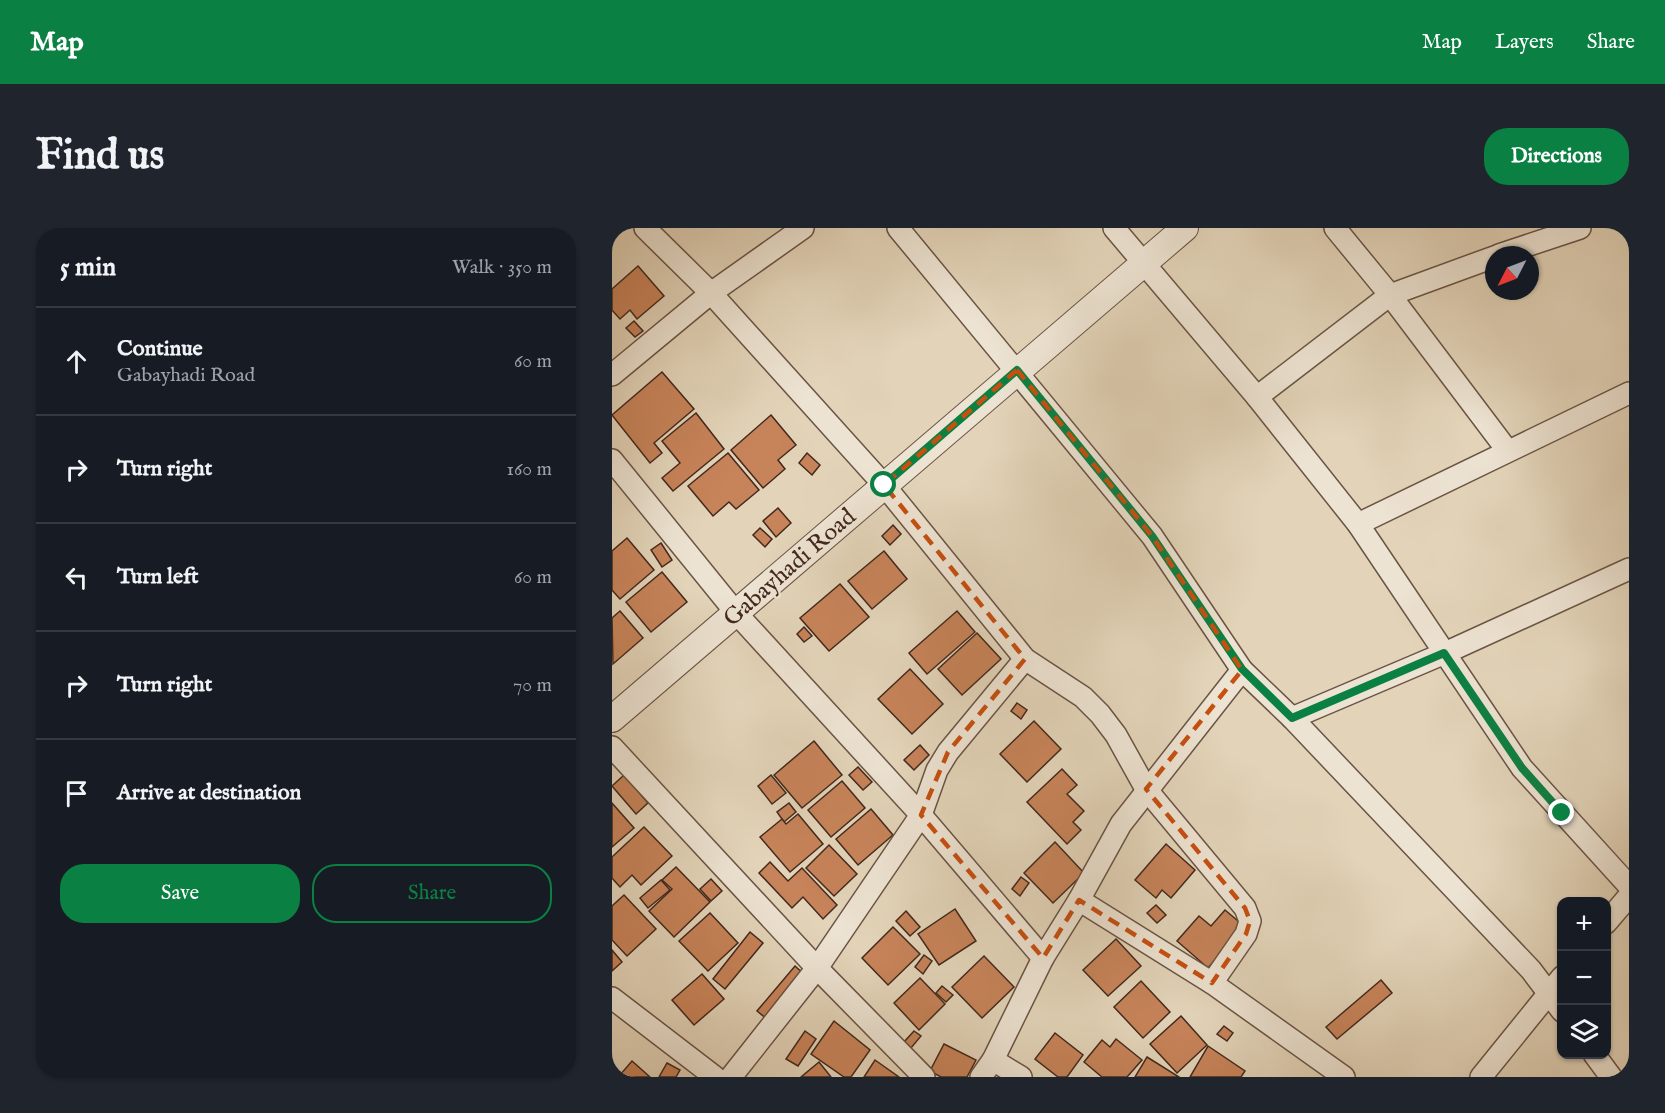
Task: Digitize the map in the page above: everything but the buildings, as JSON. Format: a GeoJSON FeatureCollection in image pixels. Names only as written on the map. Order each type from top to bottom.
{"type":"FeatureCollection","features":[{"type":"Feature","properties":{"kind":"street"},"geometry":{"type":"LineString","coordinates":[[645,228],[711,293],[884,485],[1026,659],[1083,697],[1116,735],[1146,789],[1245,908],[1250,921],[1246,934],[1212,983]]}},
{"type":"Feature","properties":{"kind":"street"},"geometry":{"type":"LineString","coordinates":[[612,375],[711,293],[804,228]]}},
{"type":"Feature","properties":{"kind":"street"},"geometry":{"type":"LineString","coordinates":[[898,228],[1152,536],[1242,669],[1292,718],[1531,970],[1555,985],[1560,1005]]}},
{"type":"Feature","properties":{"kind":"street"},"geometry":{"type":"LineString","coordinates":[[1114,228],[1257,397],[1358,524],[1522,768],[1629,886]]}},
{"type":"Feature","properties":{"kind":"street","name":"Gabayhadi Road"},"geometry":{"type":"LineString","coordinates":[[612,719],[1185,228]]}},
{"type":"Feature","properties":{"kind":"street"},"geometry":{"type":"LineString","coordinates":[[1335,228],[1390,295],[1507,450]]}},
{"type":"Feature","properties":{"kind":"street"},"geometry":{"type":"LineString","coordinates":[[1526,246],[1581,228]]}},
{"type":"Feature","properties":{"kind":"street"},"geometry":{"type":"LineString","coordinates":[[1257,397],[1390,295],[1485,260]]}},
{"type":"Feature","properties":{"kind":"street"},"geometry":{"type":"LineString","coordinates":[[1358,524],[1629,393]]}},
{"type":"Feature","properties":{"kind":"street"},"geometry":{"type":"LineString","coordinates":[[612,460],[737,614],[921,815],[1043,958]]}},
{"type":"Feature","properties":{"kind":"street"},"geometry":{"type":"LineString","coordinates":[[1292,718],[1444,653],[1629,569]]}},
{"type":"Feature","properties":{"kind":"street"},"geometry":{"type":"LineString","coordinates":[[731,1077],[817,968],[921,815],[937,770],[948,752],[1026,659]]}},
{"type":"Feature","properties":{"kind":"street"},"geometry":{"type":"LineString","coordinates":[[1021,1077],[987,1069],[1043,958],[1079,900],[1121,824],[1146,789],[1242,669]]}},
{"type":"Feature","properties":{"kind":"street"},"geometry":{"type":"LineString","coordinates":[[612,747],[817,968],[924,1077]]}},
{"type":"Feature","properties":{"kind":"street"},"geometry":{"type":"LineString","coordinates":[[1611,917],[1629,896]]}},
{"type":"Feature","properties":{"kind":"street"},"geometry":{"type":"LineString","coordinates":[[1079,900],[1212,983],[1344,1077]]}},
{"type":"Feature","properties":{"kind":"street"},"geometry":{"type":"LineString","coordinates":[[1481,1077],[1555,985]]}},
{"type":"Feature","properties":{"kind":"street"},"geometry":{"type":"LineString","coordinates":[[612,998],[715,1077]]}},
{"type":"Feature","properties":{"kind":"street"},"geometry":{"type":"LineString","coordinates":[[1598,1059],[1611,1077]]}},
{"type":"Feature","properties":{"kind":"highlighted area"},"geometry":{"type":"Polygon","coordinates":[[[1017,370],[1152,536],[1242,670],[1146,789],[1245,908],[1250,921],[1246,934],[1212,983],[1079,900],[1043,958],[921,815],[948,752],[1025,659],[884,485],[1017,370]]]}},
{"type":"Feature","properties":{"kind":"route"},"geometry":{"type":"LineString","coordinates":[[884,485],[1017,370],[1152,536],[1242,669],[1292,718],[1444,653],[1479,708],[1522,768],[1562,813]]}}]}
